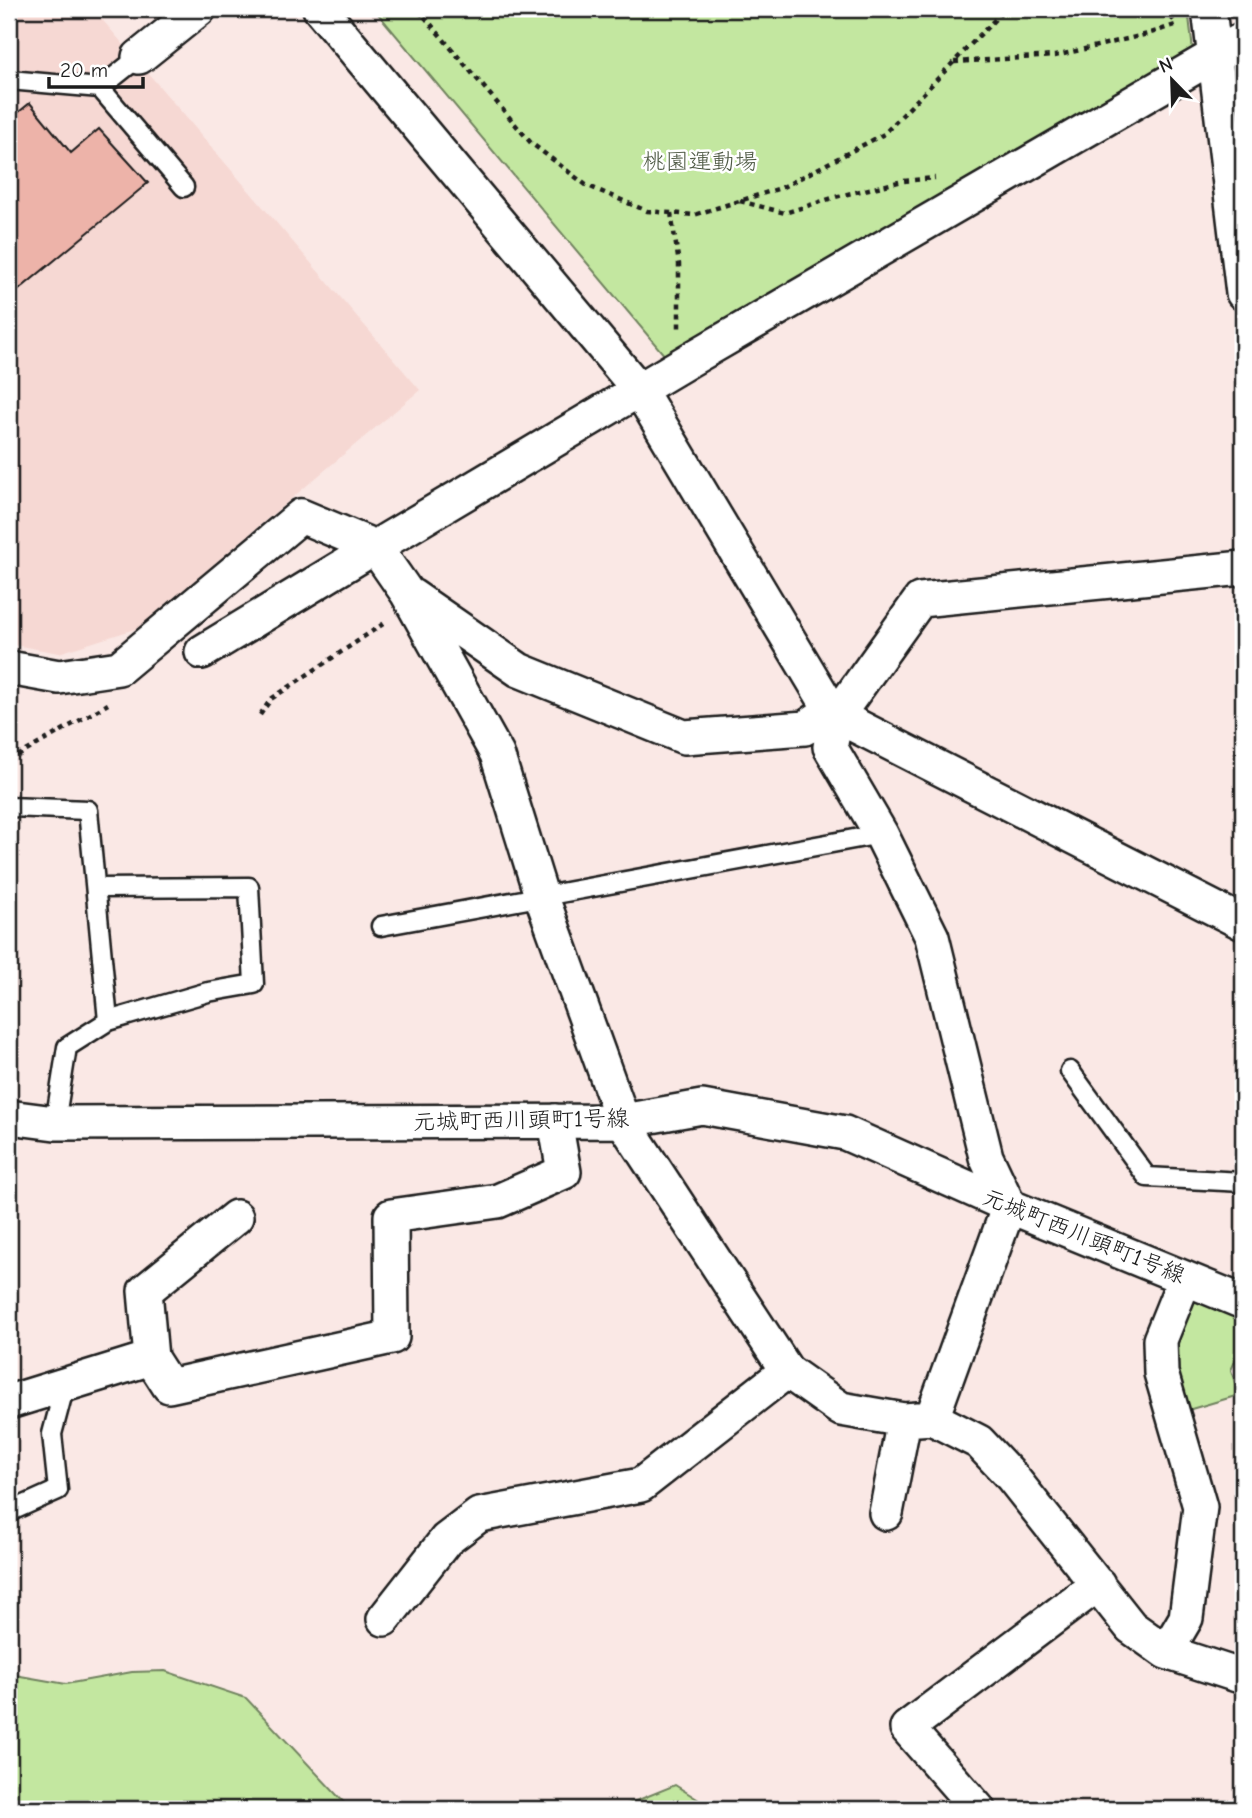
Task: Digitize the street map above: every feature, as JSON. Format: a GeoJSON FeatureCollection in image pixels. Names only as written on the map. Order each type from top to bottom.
{"type":"FeatureCollection","features":[{"type":"Feature","properties":{"kind":"street"},"geometry":{"type":"LineString","coordinates":[[139,57],[199,9]]}},
{"type":"Feature","properties":{"kind":"street"},"geometry":{"type":"LineString","coordinates":[[320,9],[640,391],[834,713],[1243,923]]}},
{"type":"Feature","properties":{"kind":"street"},"geometry":{"type":"LineString","coordinates":[[1209,12],[1243,293]]}},
{"type":"Feature","properties":{"kind":"street"},"geometry":{"type":"LineString","coordinates":[[202,652],[691,359],[1243,39]]}},
{"type":"Feature","properties":{"kind":"street"},"geometry":{"type":"LineString","coordinates":[[9,668],[59,677],[119,668],[300,516],[375,547],[410,598],[497,754],[541,895],[623,1121],[787,1371],[841,1409],[918,1419],[979,1442],[1012,1477],[1131,1627],[1166,1652],[1243,1677]]}},
{"type":"Feature","properties":{"kind":"street"},"geometry":{"type":"LineString","coordinates":[[410,598],[519,670],[684,737],[805,728],[834,713],[920,600],[1243,568]]}},
{"type":"Feature","properties":{"kind":"street"},"geometry":{"type":"LineString","coordinates":[[834,713],[830,747],[881,834],[932,937],[986,1157],[1009,1206],[918,1419],[886,1513]]}},
{"type":"Feature","properties":{"kind":"street","name":"元城町西川頭町1号線"},"geometry":{"type":"LineString","coordinates":[[9,1117],[55,1123],[623,1121],[702,1107],[845,1133],[1009,1206],[1243,1301]]}},
{"type":"Feature","properties":{"kind":"street"},"geometry":{"type":"LineString","coordinates":[[236,1217],[145,1292],[151,1358],[169,1386],[392,1337],[391,1216],[498,1201],[564,1172],[555,1121]]}},
{"type":"Feature","properties":{"kind":"street"},"geometry":{"type":"LineString","coordinates":[[1166,1652],[1186,1618],[1200,1507],[1161,1373],[1160,1340],[1185,1278]]}},
{"type":"Feature","properties":{"kind":"street"},"geometry":{"type":"LineString","coordinates":[[9,1402],[151,1358]]}},
{"type":"Feature","properties":{"kind":"street"},"geometry":{"type":"LineString","coordinates":[[384,1619],[446,1541],[479,1515],[641,1485],[787,1371]]}},
{"type":"Feature","properties":{"kind":"street"},"geometry":{"type":"LineString","coordinates":[[978,1809],[907,1728],[1098,1584]]}},
{"type":"Feature","properties":{"kind":"lane"},"geometry":{"type":"LineString","coordinates":[[9,80],[100,88],[139,57]]}},
{"type":"Feature","properties":{"kind":"lane"},"geometry":{"type":"LineString","coordinates":[[100,88],[184,187]]}},
{"type":"Feature","properties":{"kind":"lane"},"geometry":{"type":"LineString","coordinates":[[9,807],[88,810],[108,1021]]}},
{"type":"Feature","properties":{"kind":"lane"},"geometry":{"type":"LineString","coordinates":[[381,926],[881,834]]}},
{"type":"Feature","properties":{"kind":"lane"},"geometry":{"type":"LineString","coordinates":[[55,1123],[67,1047],[108,1021],[208,992],[254,984],[249,887],[97,888]]}},
{"type":"Feature","properties":{"kind":"lane"},"geometry":{"type":"LineString","coordinates":[[1070,1071],[1147,1177],[1243,1182]]}},
{"type":"Feature","properties":{"kind":"lane"},"geometry":{"type":"LineString","coordinates":[[9,1512],[58,1490],[52,1434],[65,1385]]}},
{"type":"Feature","properties":{"kind":"path"},"geometry":{"type":"LineString","coordinates":[[411,9],[425,16]]}},
{"type":"Feature","properties":{"kind":"path"},"geometry":{"type":"LineString","coordinates":[[418,9],[531,143],[586,186],[647,211],[694,215],[780,188],[884,134],[1005,9]]}},
{"type":"Feature","properties":{"kind":"path"},"geometry":{"type":"LineString","coordinates":[[1164,9],[1177,24]]}},
{"type":"Feature","properties":{"kind":"path"},"geometry":{"type":"LineString","coordinates":[[953,62],[1055,56],[1148,34],[1209,12]]}},
{"type":"Feature","properties":{"kind":"path"},"geometry":{"type":"LineString","coordinates":[[739,201],[785,213],[839,196],[903,181],[938,178]]}},
{"type":"Feature","properties":{"kind":"path"},"geometry":{"type":"LineString","coordinates":[[671,213],[679,264],[678,330],[691,359]]}},
{"type":"Feature","properties":{"kind":"path"},"geometry":{"type":"LineString","coordinates":[[260,715],[271,699],[410,598]]}},
{"type":"Feature","properties":{"kind":"path"},"geometry":{"type":"LineString","coordinates":[[9,761],[117,699]]}},
{"type":"Feature","properties":{"kind":"shaded area"},"geometry":{"type":"Polygon","coordinates":[[[9,9],[93,9],[420,390],[138,628],[59,653],[9,644],[9,9]]]}},
{"type":"Feature","properties":{"kind":"green space","name":"桃園運動場"},"geometry":{"type":"Polygon","coordinates":[[[374,9],[1188,9],[1193,51],[665,356],[374,9]]]}},
{"type":"Feature","properties":{"kind":"green space"},"geometry":{"type":"Polygon","coordinates":[[[1195,1296],[1243,1315],[1243,1344],[1231,1370],[1239,1395],[1188,1410],[1169,1348],[1195,1296]]]}},
{"type":"Feature","properties":{"kind":"green space"},"geometry":{"type":"Polygon","coordinates":[[[165,1671],[246,1698],[350,1809],[9,1809],[9,1674],[66,1684],[132,1672],[165,1671]]]}},
{"type":"Feature","properties":{"kind":"green space"},"geometry":{"type":"Polygon","coordinates":[[[675,1785],[713,1809],[616,1809],[675,1785]]]}},
{"type":"Feature","properties":{"kind":"building"},"geometry":{"type":"Polygon","coordinates":[[[30,103],[71,153],[99,129],[148,183],[9,298],[9,120],[30,103]]]}}]}
